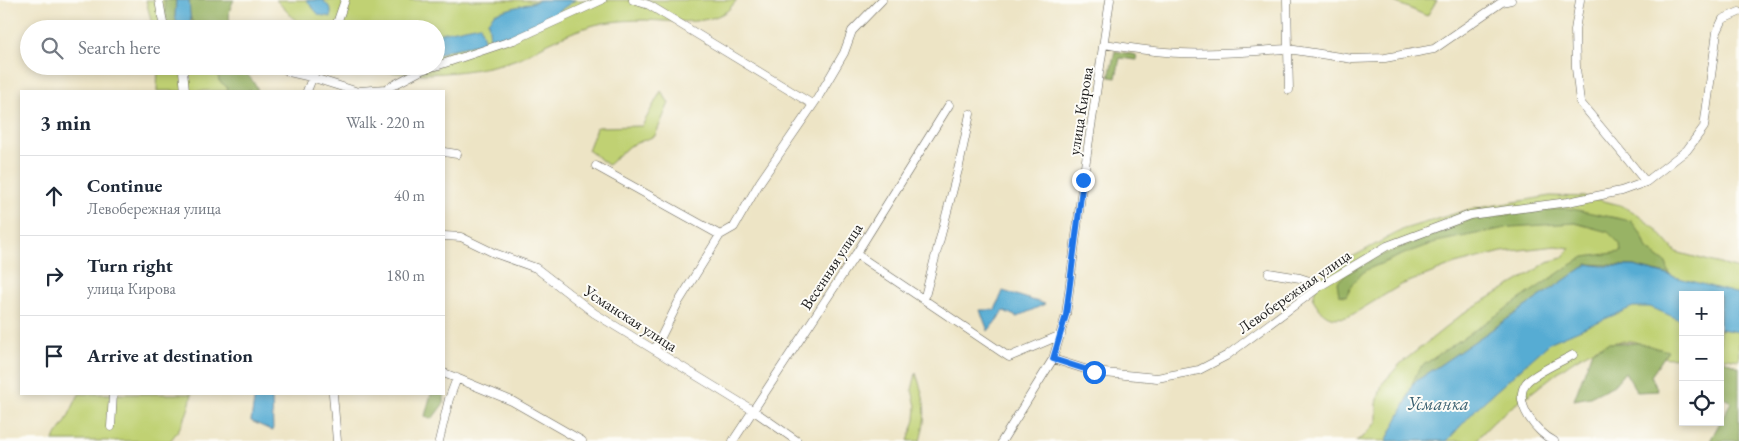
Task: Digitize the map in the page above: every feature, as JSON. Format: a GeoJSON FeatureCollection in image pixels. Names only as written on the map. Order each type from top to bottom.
{"type":"FeatureCollection","features":[{"type":"Feature","properties":{"kind":"street"},"geometry":{"type":"LineString","coordinates":[[159,0],[162,20]]}},
{"type":"Feature","properties":{"kind":"street"},"geometry":{"type":"LineString","coordinates":[[338,20],[345,0]]}},
{"type":"Feature","properties":{"kind":"street"},"geometry":{"type":"LineString","coordinates":[[445,63],[514,40],[602,0]]}},
{"type":"Feature","properties":{"kind":"street"},"geometry":{"type":"LineString","coordinates":[[633,0],[649,5],[812,104]]}},
{"type":"Feature","properties":{"kind":"street"},"geometry":{"type":"LineString","coordinates":[[655,349],[678,303],[720,235],[734,227],[760,182],[817,99],[844,53],[852,31],[882,0]]}},
{"type":"Feature","properties":{"kind":"street","name":"улица Кирова"},"geometry":{"type":"LineString","coordinates":[[1053,359],[1066,315],[1083,180],[1110,0]]}},
{"type":"Feature","properties":{"kind":"street"},"geometry":{"type":"LineString","coordinates":[[1287,0],[1289,90]]}},
{"type":"Feature","properties":{"kind":"street"},"geometry":{"type":"LineString","coordinates":[[1104,44],[1150,51],[1182,53],[1226,53],[1288,49],[1354,59],[1385,58],[1434,49],[1502,2],[1511,0]]}},
{"type":"Feature","properties":{"kind":"street"},"geometry":{"type":"LineString","coordinates":[[1580,0],[1575,30],[1576,68],[1580,102],[1646,182]]}},
{"type":"Feature","properties":{"kind":"street","name":"Левобережная улица"},"geometry":{"type":"LineString","coordinates":[[1053,359],[1094,372],[1157,378],[1199,370],[1226,356],[1322,285],[1387,246],[1470,215],[1568,202],[1621,191],[1646,182],[1687,150],[1704,127],[1717,32],[1723,19],[1739,12]]}},
{"type":"Feature","properties":{"kind":"street"},"geometry":{"type":"LineString","coordinates":[[183,75],[185,90]]}},
{"type":"Feature","properties":{"kind":"street"},"geometry":{"type":"LineString","coordinates":[[302,75],[352,90]]}},
{"type":"Feature","properties":{"kind":"street"},"geometry":{"type":"LineString","coordinates":[[373,90],[397,88],[415,75]]}},
{"type":"Feature","properties":{"kind":"street"},"geometry":{"type":"LineString","coordinates":[[307,90],[311,77]]}},
{"type":"Feature","properties":{"kind":"street","name":"Весенняя улица"},"geometry":{"type":"LineString","coordinates":[[733,441],[856,254],[949,105]]}},
{"type":"Feature","properties":{"kind":"street"},"geometry":{"type":"LineString","coordinates":[[924,300],[959,166],[970,114]]}},
{"type":"Feature","properties":{"kind":"street"},"geometry":{"type":"LineString","coordinates":[[445,152],[457,154]]}},
{"type":"Feature","properties":{"kind":"street"},"geometry":{"type":"LineString","coordinates":[[596,166],[720,235]]}},
{"type":"Feature","properties":{"kind":"street","name":"Усманская улица"},"geometry":{"type":"LineString","coordinates":[[445,236],[461,237],[494,253],[536,268],[594,313],[754,410],[797,441]]}},
{"type":"Feature","properties":{"kind":"street"},"geometry":{"type":"LineString","coordinates":[[856,254],[1009,357],[1061,334]]}},
{"type":"Feature","properties":{"kind":"street"},"geometry":{"type":"LineString","coordinates":[[1269,273],[1300,278],[1322,285]]}},
{"type":"Feature","properties":{"kind":"street"},"geometry":{"type":"LineString","coordinates":[[1554,441],[1537,429],[1529,418],[1524,406],[1523,392],[1526,383],[1541,372],[1573,355]]}},
{"type":"Feature","properties":{"kind":"street"},"geometry":{"type":"LineString","coordinates":[[1002,441],[1053,359]]}},
{"type":"Feature","properties":{"kind":"street"},"geometry":{"type":"LineString","coordinates":[[445,372],[512,401],[582,441]]}},
{"type":"Feature","properties":{"kind":"street"},"geometry":{"type":"LineString","coordinates":[[439,441],[449,399],[457,378]]}},
{"type":"Feature","properties":{"kind":"street"},"geometry":{"type":"LineString","coordinates":[[111,427],[113,395]]}},
{"type":"Feature","properties":{"kind":"street"},"geometry":{"type":"LineString","coordinates":[[333,395],[337,441]]}},
{"type":"Feature","properties":{"kind":"green space"},"geometry":{"type":"Polygon","coordinates":[[[146,0],[204,0],[208,20],[151,20],[146,0]]]}},
{"type":"Feature","properties":{"kind":"green space"},"geometry":{"type":"Polygon","coordinates":[[[164,0],[176,0],[176,20],[167,20],[164,0]]]}},
{"type":"Feature","properties":{"kind":"green space"},"geometry":{"type":"Polygon","coordinates":[[[189,0],[234,0],[229,14],[230,20],[192,20],[189,0]]]}},
{"type":"Feature","properties":{"kind":"green space"},"geometry":{"type":"Polygon","coordinates":[[[276,0],[737,0],[727,11],[708,19],[687,22],[640,20],[603,23],[572,33],[505,63],[486,68],[445,73],[445,20],[295,20],[276,0]]]}},
{"type":"Feature","properties":{"kind":"green space"},"geometry":{"type":"Polygon","coordinates":[[[1390,0],[1437,0],[1427,16],[1390,0]]]}},
{"type":"Feature","properties":{"kind":"green space"},"geometry":{"type":"Polygon","coordinates":[[[1115,51],[1136,55],[1137,60],[1120,58],[1116,78],[1109,77],[1115,51]]]}},
{"type":"Feature","properties":{"kind":"green space"},"geometry":{"type":"Polygon","coordinates":[[[158,75],[237,75],[249,90],[157,90],[158,75]]]}},
{"type":"Feature","properties":{"kind":"green space"},"geometry":{"type":"Polygon","coordinates":[[[218,75],[248,75],[258,90],[228,90],[227,87],[219,81],[218,75]]]}},
{"type":"Feature","properties":{"kind":"green space"},"geometry":{"type":"Polygon","coordinates":[[[661,91],[669,103],[655,136],[629,146],[608,165],[588,150],[597,127],[642,126],[661,91]]]}},
{"type":"Feature","properties":{"kind":"green space"},"geometry":{"type":"Polygon","coordinates":[[[1550,196],[1588,197],[1620,205],[1632,211],[1655,228],[1676,252],[1739,269],[1739,360],[1724,358],[1724,291],[1679,291],[1679,357],[1660,357],[1634,341],[1616,342],[1588,352],[1562,369],[1500,416],[1476,441],[1356,441],[1364,436],[1377,422],[1377,403],[1382,384],[1400,364],[1465,312],[1547,262],[1562,258],[1570,248],[1556,246],[1502,252],[1455,264],[1401,285],[1350,316],[1337,318],[1328,316],[1320,310],[1313,299],[1316,285],[1330,269],[1404,229],[1467,210],[1550,196]]]}},
{"type":"Feature","properties":{"kind":"green space"},"geometry":{"type":"Polygon","coordinates":[[[1567,208],[1631,221],[1642,235],[1647,249],[1666,263],[1670,275],[1634,266],[1588,264],[1412,384],[1419,368],[1563,270],[1584,257],[1621,252],[1620,244],[1608,232],[1575,223],[1511,227],[1436,242],[1409,252],[1366,270],[1354,281],[1346,296],[1339,295],[1337,282],[1348,273],[1377,257],[1472,219],[1567,208]]]}},
{"type":"Feature","properties":{"kind":"green space"},"geometry":{"type":"Polygon","coordinates":[[[1608,343],[1639,343],[1668,351],[1651,376],[1658,391],[1637,392],[1625,372],[1614,385],[1590,397],[1574,400],[1592,351],[1608,343]]]}},
{"type":"Feature","properties":{"kind":"green space"},"geometry":{"type":"Polygon","coordinates":[[[1724,360],[1739,367],[1739,441],[1710,441],[1718,426],[1724,426],[1724,415],[1731,402],[1724,398],[1724,360]]]}},
{"type":"Feature","properties":{"kind":"green space"},"geometry":{"type":"Polygon","coordinates":[[[916,373],[922,391],[925,414],[920,441],[908,441],[915,420],[916,406],[912,390],[916,373]]]}},
{"type":"Feature","properties":{"kind":"green space"},"geometry":{"type":"Polygon","coordinates":[[[79,395],[192,395],[184,419],[170,441],[52,441],[65,423],[79,395]]]}},
{"type":"Feature","properties":{"kind":"green space"},"geometry":{"type":"Polygon","coordinates":[[[431,395],[444,395],[444,403],[432,419],[425,416],[431,395]]]}},
{"type":"Feature","properties":{"kind":"water"},"geometry":{"type":"Polygon","coordinates":[[[176,0],[189,0],[190,20],[176,20],[176,0]]]}},
{"type":"Feature","properties":{"kind":"water"},"geometry":{"type":"Polygon","coordinates":[[[306,0],[323,0],[331,9],[331,17],[319,15],[306,0]]]}},
{"type":"Feature","properties":{"kind":"water"},"geometry":{"type":"Polygon","coordinates":[[[541,0],[575,0],[540,24],[513,36],[490,38],[488,21],[495,13],[541,0]]]}},
{"type":"Feature","properties":{"kind":"water"},"geometry":{"type":"Polygon","coordinates":[[[480,25],[485,43],[445,52],[445,32],[480,25]]]}},
{"type":"Feature","properties":{"kind":"water","name":"Усманка"},"geometry":{"type":"Polygon","coordinates":[[[1588,264],[1634,266],[1739,294],[1739,332],[1724,330],[1724,291],[1679,291],[1679,319],[1650,307],[1633,307],[1551,342],[1478,407],[1447,441],[1386,441],[1407,400],[1412,384],[1588,264]]]}},
{"type":"Feature","properties":{"kind":"water"},"geometry":{"type":"Polygon","coordinates":[[[1003,291],[1045,304],[1017,317],[1004,311],[988,331],[980,310],[995,310],[1003,291]]]}},
{"type":"Feature","properties":{"kind":"water"},"geometry":{"type":"Polygon","coordinates":[[[255,395],[272,396],[273,431],[251,421],[255,395]]]}},
{"type":"Feature","properties":{"kind":"route"},"geometry":{"type":"LineString","coordinates":[[1083,180],[1066,315],[1053,359],[1094,372]]}}]}
